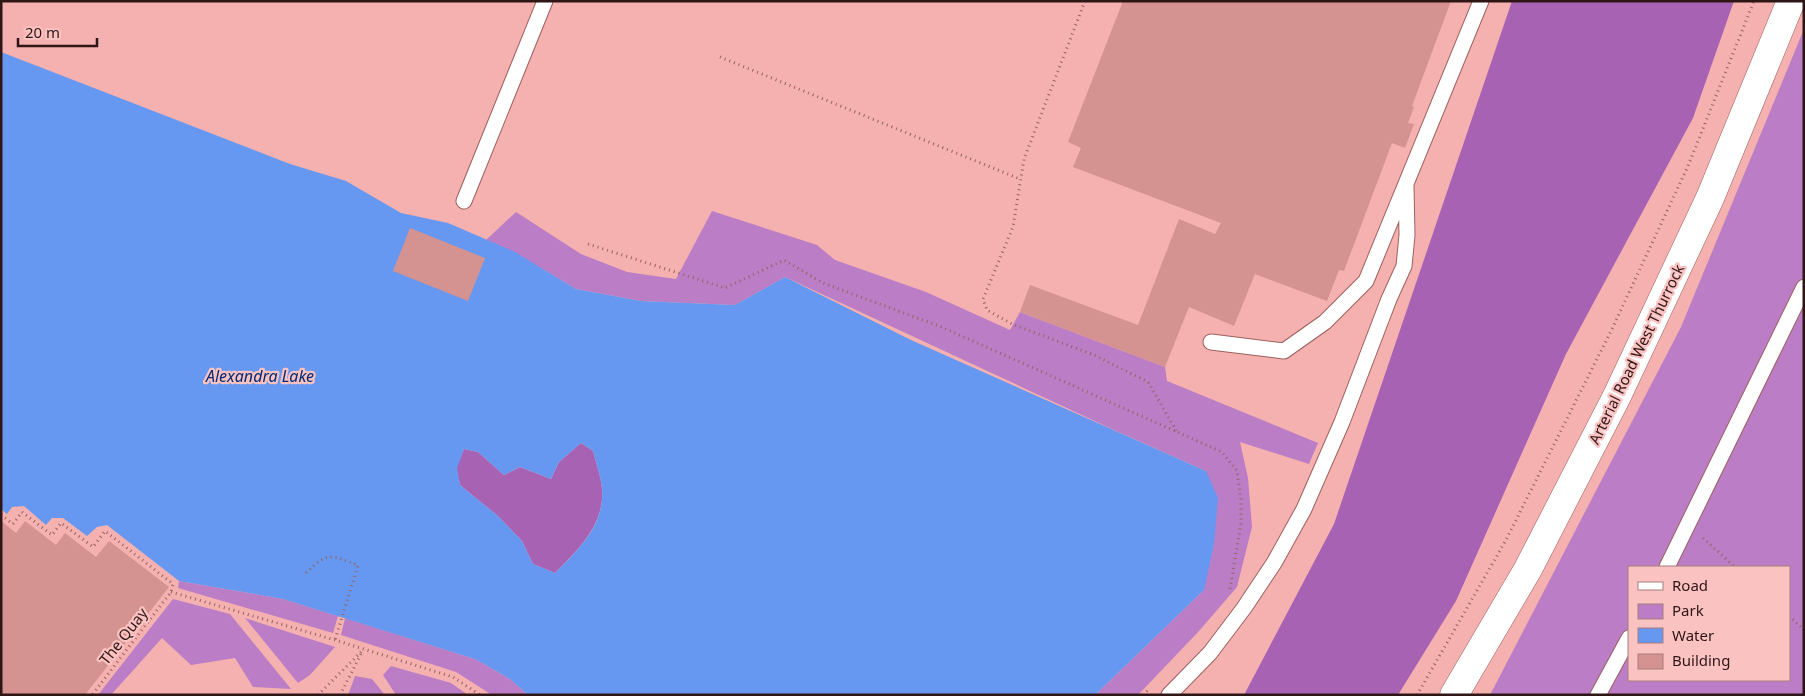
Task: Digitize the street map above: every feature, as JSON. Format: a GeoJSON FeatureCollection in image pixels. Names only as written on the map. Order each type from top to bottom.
{"type":"FeatureCollection","features":[{"type":"Feature","properties":{"kind":"main road","name":"Arterial Road West Thurrock"},"geometry":{"type":"LineString","coordinates":[[1454,695],[1528,569],[1618,396],[1710,198],[1792,1]]}},
{"type":"Feature","properties":{"kind":"lane"},"geometry":{"type":"LineString","coordinates":[[464,201],[545,1]]}},
{"type":"Feature","properties":{"kind":"lane"},"geometry":{"type":"LineString","coordinates":[[1211,342],[1284,351],[1325,322],[1366,281],[1481,1]]}},
{"type":"Feature","properties":{"kind":"lane"},"geometry":{"type":"LineString","coordinates":[[1169,695],[1210,653],[1244,608],[1274,563],[1312,492],[1404,266],[1407,236],[1406,186]]}},
{"type":"Feature","properties":{"kind":"lane"},"geometry":{"type":"LineString","coordinates":[[1667,566],[1804,287]]}},
{"type":"Feature","properties":{"kind":"lane"},"geometry":{"type":"LineString","coordinates":[[1598,695],[1628,640]]}},
{"type":"Feature","properties":{"kind":"path"},"geometry":{"type":"LineString","coordinates":[[1085,1],[1024,159],[1013,227],[983,299],[987,310],[1012,324],[1094,355],[1148,382],[1178,432]]}},
{"type":"Feature","properties":{"kind":"path"},"geometry":{"type":"LineString","coordinates":[[1417,695],[1506,540],[1612,328],[1688,166],[1754,1]]}},
{"type":"Feature","properties":{"kind":"path"},"geometry":{"type":"LineString","coordinates":[[720,57],[1020,179]]}},
{"type":"Feature","properties":{"kind":"path"},"geometry":{"type":"LineString","coordinates":[[588,244],[725,288],[784,260],[823,283],[939,326],[1222,452],[1238,471],[1241,499],[1241,523],[1230,590]]}},
{"type":"Feature","properties":{"kind":"path"},"geometry":{"type":"LineString","coordinates":[[1,515],[13,524],[22,512],[52,535],[61,523],[93,547],[105,531],[173,584],[171,592],[453,677],[480,695]]}},
{"type":"Feature","properties":{"kind":"path"},"geometry":{"type":"LineString","coordinates":[[1688,524],[1735,566]]}},
{"type":"Feature","properties":{"kind":"path"},"geometry":{"type":"LineString","coordinates":[[306,573],[321,559],[332,556],[358,565],[335,640]]}},
{"type":"Feature","properties":{"kind":"path","name":"The Quay"},"geometry":{"type":"LineString","coordinates":[[92,695],[171,592]]}},
{"type":"Feature","properties":{"kind":"path"},"geometry":{"type":"LineString","coordinates":[[1790,617],[1804,630]]}},
{"type":"Feature","properties":{"kind":"path"},"geometry":{"type":"LineString","coordinates":[[318,695],[364,649]]}},
{"type":"Feature","properties":{"kind":"path"},"geometry":{"type":"LineString","coordinates":[[340,695],[364,649]]}},
{"type":"Feature","properties":{"kind":"path"},"geometry":{"type":"LineString","coordinates":[[1143,695],[1150,688]]}},
{"type":"Feature","properties":{"kind":"green space"},"geometry":{"type":"Polygon","coordinates":[[[1804,29],[1804,695],[1490,695],[1681,327],[1804,29]]]}},
{"type":"Feature","properties":{"kind":"green space"},"geometry":{"type":"Polygon","coordinates":[[[712,211],[817,245],[835,260],[926,292],[1010,330],[1020,312],[1165,367],[1167,381],[1318,443],[1309,464],[1240,442],[1248,478],[1252,527],[1237,587],[1199,631],[1138,695],[1095,695],[1204,590],[1206,471],[785,277],[735,305],[641,301],[576,289],[541,268],[486,240],[516,212],[581,254],[627,272],[676,279],[712,211]]]}},
{"type":"Feature","properties":{"kind":"green space"},"geometry":{"type":"Polygon","coordinates":[[[179,581],[283,599],[338,616],[333,633],[178,588],[179,581]]]}},
{"type":"Feature","properties":{"kind":"green space"},"geometry":{"type":"Polygon","coordinates":[[[173,599],[230,614],[291,689],[253,687],[235,658],[191,665],[162,638],[111,695],[98,695],[173,599]]]}},
{"type":"Feature","properties":{"kind":"green space"},"geometry":{"type":"Polygon","coordinates":[[[245,618],[335,647],[310,675],[298,683],[245,618]]]}},
{"type":"Feature","properties":{"kind":"green space"},"geometry":{"type":"Polygon","coordinates":[[[345,618],[475,659],[510,679],[528,695],[492,695],[456,672],[341,635],[345,618]]]}},
{"type":"Feature","properties":{"kind":"green space"},"geometry":{"type":"Polygon","coordinates":[[[391,666],[451,683],[468,695],[396,695],[383,675],[391,666]]]}},
{"type":"Feature","properties":{"kind":"green space"},"geometry":{"type":"Polygon","coordinates":[[[355,676],[372,679],[385,695],[348,695],[355,676]]]}},
{"type":"Feature","properties":{"kind":"shaded area"},"geometry":{"type":"Polygon","coordinates":[[[1512,1],[1734,1],[1693,118],[1566,354],[1456,601],[1398,695],[1244,695],[1334,524],[1512,1]]]}},
{"type":"Feature","properties":{"kind":"shaded area"},"geometry":{"type":"Polygon","coordinates":[[[581,443],[593,451],[600,475],[602,502],[595,525],[588,536],[555,573],[533,564],[522,541],[498,516],[460,485],[456,468],[464,449],[478,452],[504,475],[520,467],[551,479],[559,462],[581,443]]]}},
{"type":"Feature","properties":{"kind":"water","name":"Alexandra Lake"},"geometry":{"type":"Polygon","coordinates":[[[1,52],[290,164],[346,181],[401,213],[448,223],[515,252],[576,289],[641,301],[735,305],[785,277],[911,340],[1206,471],[1218,498],[1214,544],[1204,590],[1095,695],[528,695],[510,679],[475,659],[283,599],[179,581],[107,525],[97,527],[87,536],[63,518],[52,518],[46,525],[24,506],[12,507],[7,514],[1,509],[1,52]],[[581,443],[559,462],[551,479],[520,467],[504,475],[478,452],[464,449],[457,468],[460,485],[498,516],[522,541],[533,564],[555,573],[581,546],[595,525],[599,514],[602,502],[602,489],[593,451],[581,443]]]}},
{"type":"Feature","properties":{"kind":"building"},"geometry":{"type":"Polygon","coordinates":[[[1123,1],[1451,1],[1412,106],[1414,107],[1408,123],[1414,124],[1405,148],[1392,143],[1344,271],[1339,270],[1327,301],[1255,274],[1234,326],[1189,307],[1165,367],[1020,312],[1030,285],[1138,325],[1179,219],[1215,234],[1221,223],[1073,167],[1081,148],[1068,142],[1123,1]]]}},
{"type":"Feature","properties":{"kind":"building"},"geometry":{"type":"Polygon","coordinates":[[[410,228],[485,258],[468,301],[393,271],[410,228]]]}},
{"type":"Feature","properties":{"kind":"building"},"geometry":{"type":"Polygon","coordinates":[[[1,521],[16,533],[25,521],[56,545],[65,533],[96,557],[109,541],[169,587],[85,695],[1,695],[1,521]]]}}]}
